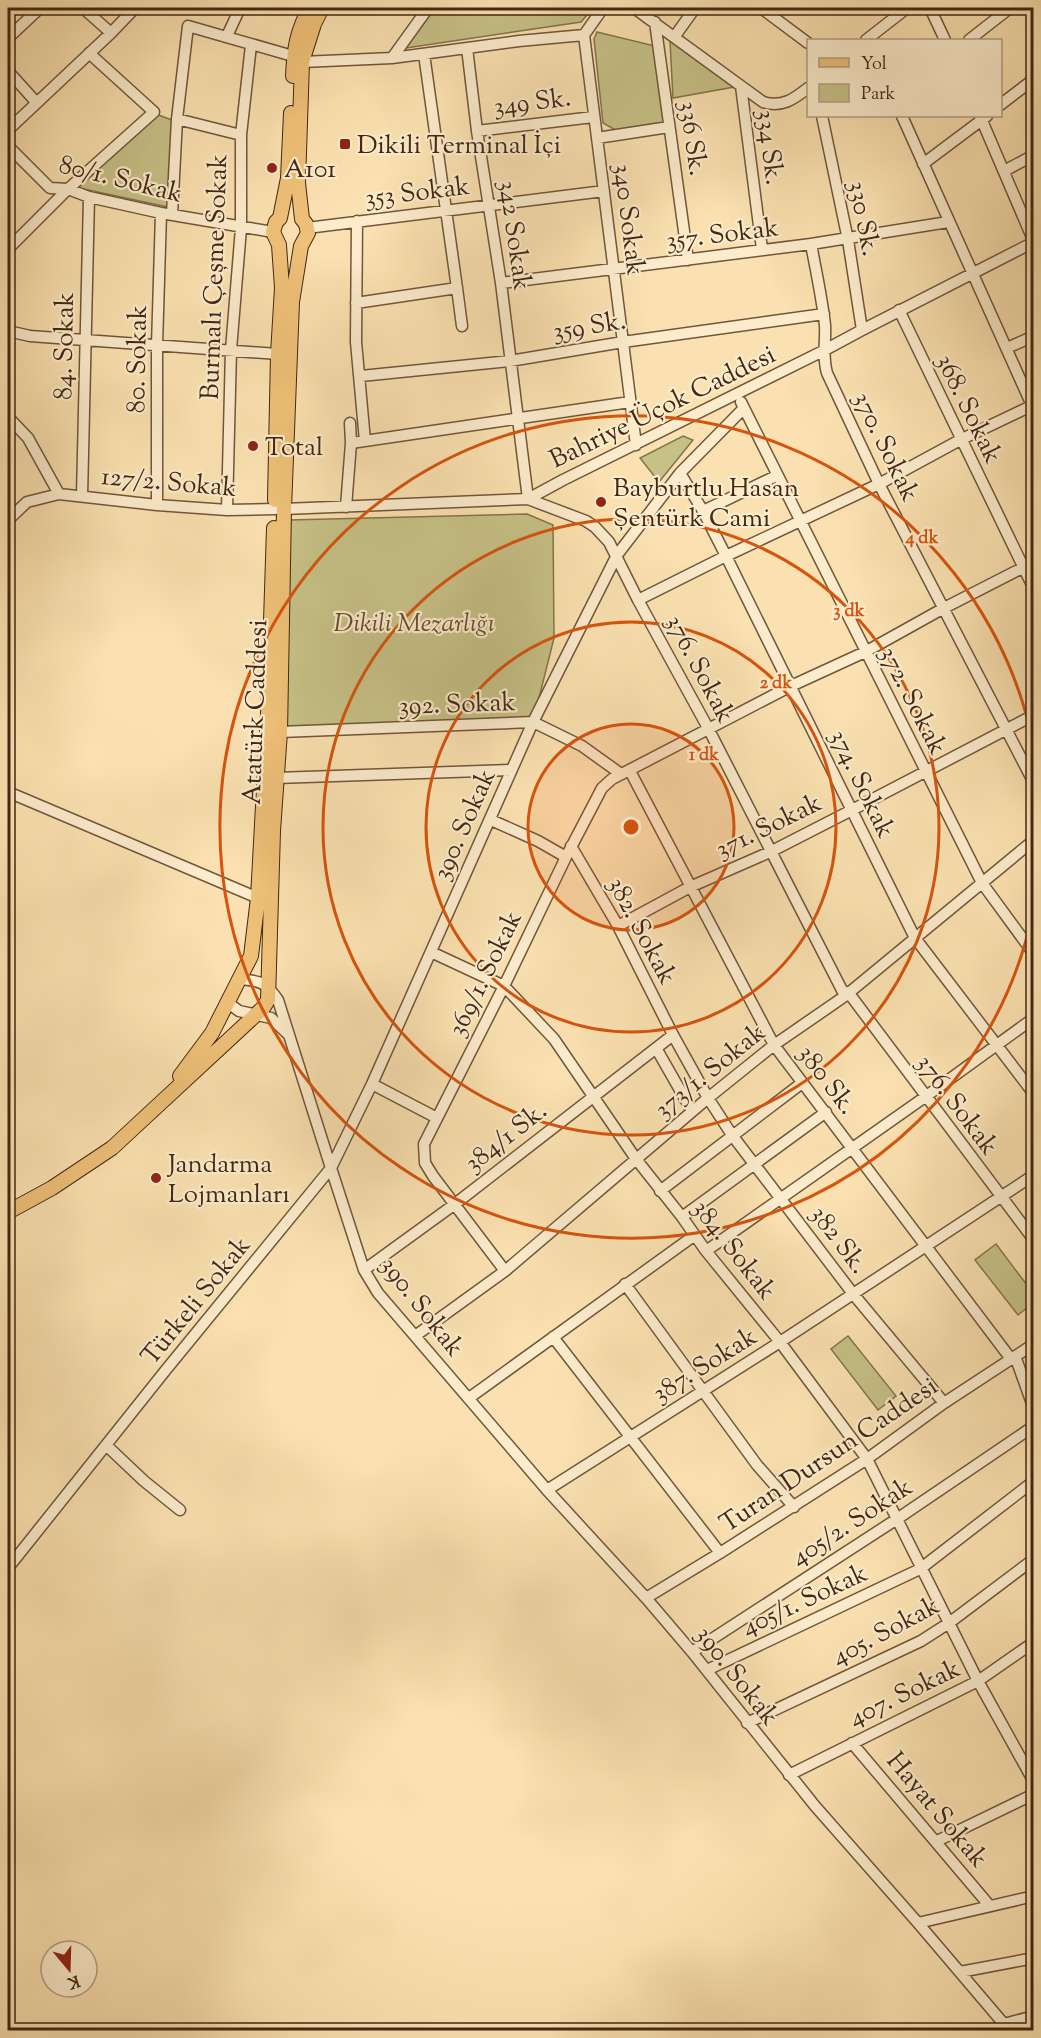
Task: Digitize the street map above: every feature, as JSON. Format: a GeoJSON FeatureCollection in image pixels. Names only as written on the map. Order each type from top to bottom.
{"type":"FeatureCollection","features":[{"type":"Feature","properties":{"kind":"main road","name":"Atatürk Caddesi"},"geometry":{"type":"LineString","coordinates":[[8,1212],[85,1168],[112,1148],[255,1015],[268,1000],[276,778],[280,732],[278,354],[282,288],[276,222],[280,218],[288,178],[300,24],[310,8]]}},
{"type":"Feature","properties":{"kind":"main road","name":"Atatürk Caddesi"},"geometry":{"type":"LineString","coordinates":[[137,1125],[171,1089],[205,1042],[251,956],[258,898],[292,302],[301,246],[307,237],[298,183],[298,59],[322,8]]}},
{"type":"Feature","properties":{"kind":"main road"},"geometry":{"type":"LineString","coordinates":[[280,218],[293,215],[304,223]]}},
{"type":"Feature","properties":{"kind":"main road"},"geometry":{"type":"LineString","coordinates":[[276,238],[292,249],[301,246]]}},
{"type":"Feature","properties":{"kind":"street"},"geometry":{"type":"LineString","coordinates":[[8,39],[40,8]]}},
{"type":"Feature","properties":{"kind":"street"},"geometry":{"type":"LineString","coordinates":[[83,8],[111,33]]}},
{"type":"Feature","properties":{"kind":"street"},"geometry":{"type":"LineString","coordinates":[[8,130],[135,8]]}},
{"type":"Feature","properties":{"kind":"street"},"geometry":{"type":"LineString","coordinates":[[240,8],[227,36],[298,59],[392,58],[584,35],[603,8]]}},
{"type":"Feature","properties":{"kind":"street"},"geometry":{"type":"LineString","coordinates":[[392,58],[428,8]]}},
{"type":"Feature","properties":{"kind":"street"},"geometry":{"type":"LineString","coordinates":[[634,8],[757,98],[771,104],[780,104],[797,97],[807,89]]}},
{"type":"Feature","properties":{"kind":"street"},"geometry":{"type":"LineString","coordinates":[[675,36],[694,8]]}},
{"type":"Feature","properties":{"kind":"street"},"geometry":{"type":"LineString","coordinates":[[869,39],[907,8]]}},
{"type":"Feature","properties":{"kind":"street"},"geometry":{"type":"LineString","coordinates":[[930,8],[945,39]]}},
{"type":"Feature","properties":{"kind":"street"},"geometry":{"type":"LineString","coordinates":[[970,39],[1010,8]]}},
{"type":"Feature","properties":{"kind":"street"},"geometry":{"type":"LineString","coordinates":[[770,10],[807,42]]}},
{"type":"Feature","properties":{"kind":"street","name":"336 Sk."},"geometry":{"type":"LineString","coordinates":[[655,22],[688,260]]}},
{"type":"Feature","properties":{"kind":"street","name":"80. Sokak"},"geometry":{"type":"LineString","coordinates":[[157,505],[157,346],[167,214],[188,26],[227,36]]}},
{"type":"Feature","properties":{"kind":"street","name":"340 Sokak"},"geometry":{"type":"LineString","coordinates":[[584,35],[636,445]]}},
{"type":"Feature","properties":{"kind":"street","name":"Burmalı Çeşme Sokak"},"geometry":{"type":"LineString","coordinates":[[227,510],[231,350],[241,228],[241,135],[251,45]]}},
{"type":"Feature","properties":{"kind":"street","name":"342 Sokak"},"geometry":{"type":"LineString","coordinates":[[467,48],[477,131],[501,283],[528,500]]}},
{"type":"Feature","properties":{"kind":"street"},"geometry":{"type":"LineString","coordinates":[[8,249],[68,189],[154,112],[89,53]]}},
{"type":"Feature","properties":{"kind":"street"},"geometry":{"type":"LineString","coordinates":[[424,54],[462,326]]}},
{"type":"Feature","properties":{"kind":"street"},"geometry":{"type":"LineString","coordinates":[[8,71],[36,102]]}},
{"type":"Feature","properties":{"kind":"street"},"geometry":{"type":"LineString","coordinates":[[1002,103],[1034,79]]}},
{"type":"Feature","properties":{"kind":"street","name":"334 Sk."},"geometry":{"type":"LineString","coordinates":[[741,86],[762,249]]}},
{"type":"Feature","properties":{"kind":"street","name":"349 Sk."},"geometry":{"type":"LineString","coordinates":[[477,131],[593,117]]}},
{"type":"Feature","properties":{"kind":"street","name":"330 Sk."},"geometry":{"type":"LineString","coordinates":[[822,117],[848,240],[862,330]]}},
{"type":"Feature","properties":{"kind":"street"},"geometry":{"type":"LineString","coordinates":[[638,600],[879,484],[960,440],[1032,408],[902,117]]}},
{"type":"Feature","properties":{"kind":"street"},"geometry":{"type":"LineString","coordinates":[[923,164],[983,117],[1034,242]]}},
{"type":"Feature","properties":{"kind":"street"},"geometry":{"type":"LineString","coordinates":[[177,119],[241,135]]}},
{"type":"Feature","properties":{"kind":"street"},"geometry":{"type":"LineString","coordinates":[[597,138],[669,127]]}},
{"type":"Feature","properties":{"kind":"street","name":"80/1. Sokak"},"geometry":{"type":"LineString","coordinates":[[8,147],[50,188],[68,189],[89,197],[241,228],[276,238]]}},
{"type":"Feature","properties":{"kind":"street"},"geometry":{"type":"LineString","coordinates":[[1004,171],[1034,155]]}},
{"type":"Feature","properties":{"kind":"street","name":"353 Sokak"},"geometry":{"type":"LineString","coordinates":[[304,223],[357,221],[604,191]]}},
{"type":"Feature","properties":{"kind":"street","name":"84. Sokak"},"geometry":{"type":"LineString","coordinates":[[82,496],[89,197]]}},
{"type":"Feature","properties":{"kind":"street"},"geometry":{"type":"LineString","coordinates":[[357,221],[356,342],[361,376],[365,441]]}},
{"type":"Feature","properties":{"kind":"street","name":"357. Sokak"},"geometry":{"type":"LineString","coordinates":[[501,283],[848,240],[948,222]]}},
{"type":"Feature","properties":{"kind":"street","name":"Bahriye Üçok Caddesi"},"geometry":{"type":"LineString","coordinates":[[279,509],[528,500],[563,480],[738,394],[1034,242]]}},
{"type":"Feature","properties":{"kind":"street","name":"370. Sokak"},"geometry":{"type":"LineString","coordinates":[[811,244],[824,314],[823,351],[827,373],[879,484],[1034,783]]}},
{"type":"Feature","properties":{"kind":"street"},"geometry":{"type":"LineString","coordinates":[[356,303],[457,288]]}},
{"type":"Feature","properties":{"kind":"street","name":"368. Sokak"},"geometry":{"type":"LineString","coordinates":[[899,310],[1034,589]]}},
{"type":"Feature","properties":{"kind":"street","name":"359 Sk."},"geometry":{"type":"LineString","coordinates":[[361,376],[510,361],[623,342],[824,314]]}},
{"type":"Feature","properties":{"kind":"street"},"geometry":{"type":"LineString","coordinates":[[8,331],[30,336],[278,354]]}},
{"type":"Feature","properties":{"kind":"street"},"geometry":{"type":"LineString","coordinates":[[1007,348],[1034,336]]}},
{"type":"Feature","properties":{"kind":"street","name":"372. Sokak"},"geometry":{"type":"LineString","coordinates":[[738,394],[776,476],[982,883],[1034,954]]}},
{"type":"Feature","properties":{"kind":"street"},"geometry":{"type":"LineString","coordinates":[[351,443],[630,402]]}},
{"type":"Feature","properties":{"kind":"street","name":"390. Sokak"},"geometry":{"type":"LineString","coordinates":[[743,409],[680,473],[617,555],[533,722],[491,820],[332,1168],[364,1270],[378,1293],[547,1490],[692,1652],[789,1774],[960,1971],[1003,2028]]}},
{"type":"Feature","properties":{"kind":"street"},"geometry":{"type":"LineString","coordinates":[[8,417],[28,438],[59,494]]}},
{"type":"Feature","properties":{"kind":"street"},"geometry":{"type":"LineString","coordinates":[[346,507],[351,443],[350,423]]}},
{"type":"Feature","properties":{"kind":"street","name":"374. Sokak"},"geometry":{"type":"LineString","coordinates":[[680,473],[726,556],[850,811],[915,938],[1034,1094]]}},
{"type":"Feature","properties":{"kind":"street"},"geometry":{"type":"LineString","coordinates":[[703,511],[776,476]]}},
{"type":"Feature","properties":{"kind":"street","name":"127/2. Sokak"},"geometry":{"type":"LineString","coordinates":[[8,520],[27,502],[59,494],[227,510],[279,509]]}},
{"type":"Feature","properties":{"kind":"street","name":"376. Sokak"},"geometry":{"type":"LineString","coordinates":[[528,500],[586,521],[604,535],[617,555],[638,600],[708,728],[770,852],[846,994],[1034,1240]]}},
{"type":"Feature","properties":{"kind":"street","name":"369/1. Sokak"},"geometry":{"type":"LineString","coordinates":[[505,1271],[425,1163],[424,1144],[602,788],[612,779],[708,728],[865,652],[1034,562]]}},
{"type":"Feature","properties":{"kind":"street","name":"371. Sokak"},"geometry":{"type":"LineString","coordinates":[[618,926],[690,887],[770,852],[1034,715]]}},
{"type":"Feature","properties":{"kind":"street","name":"392. Sokak"},"geometry":{"type":"LineString","coordinates":[[280,732],[533,722],[582,746],[626,773]]}},
{"type":"Feature","properties":{"kind":"street"},"geometry":{"type":"LineString","coordinates":[[276,778],[511,770]]}},
{"type":"Feature","properties":{"kind":"street","name":"380 Sk."},"geometry":{"type":"LineString","coordinates":[[626,773],[774,1045],[926,1247],[1013,1357],[1034,1409]]}},
{"type":"Feature","properties":{"kind":"street"},"geometry":{"type":"LineString","coordinates":[[8,792],[258,898]]}},
{"type":"Feature","properties":{"kind":"street"},"geometry":{"type":"LineString","coordinates":[[491,820],[538,841],[566,857]]}},
{"type":"Feature","properties":{"kind":"street","name":"373/1. Sokak"},"geometry":{"type":"LineString","coordinates":[[415,1336],[505,1271],[692,1111],[774,1045],[846,994],[1034,840]]}},
{"type":"Feature","properties":{"kind":"street","name":"382. Sokak"},"geometry":{"type":"LineString","coordinates":[[571,846],[618,926],[673,1035],[708,1098]]}},
{"type":"Feature","properties":{"kind":"street","name":"384. Sokak"},"geometry":{"type":"LineString","coordinates":[[431,952],[504,986],[554,1039],[636,1159],[706,1251],[780,1342],[867,1459],[920,1569],[1034,1782]]}},
{"type":"Feature","properties":{"kind":"street"},"geometry":{"type":"LineString","coordinates":[[238,979],[257,981],[268,986],[278,1000],[332,1168]]}},
{"type":"Feature","properties":{"kind":"street"},"geometry":{"type":"LineString","coordinates":[[227,1002],[239,1011],[271,1018],[290,1037]]}},
{"type":"Feature","properties":{"kind":"street"},"geometry":{"type":"LineString","coordinates":[[706,1251],[1034,1018]]}},
{"type":"Feature","properties":{"kind":"street","name":"384/1 Sk."},"geometry":{"type":"LineString","coordinates":[[364,1270],[455,1204],[673,1035]]}},
{"type":"Feature","properties":{"kind":"street"},"geometry":{"type":"LineString","coordinates":[[656,1048],[692,1111]]}},
{"type":"Feature","properties":{"kind":"street"},"geometry":{"type":"LineString","coordinates":[[660,1191],[802,1083]]}},
{"type":"Feature","properties":{"kind":"street"},"geometry":{"type":"LineString","coordinates":[[372,1084],[437,1118]]}},
{"type":"Feature","properties":{"kind":"street","name":"382 Sk."},"geometry":{"type":"LineString","coordinates":[[708,1098],[732,1135],[854,1295],[944,1403]]}},
{"type":"Feature","properties":{"kind":"street"},"geometry":{"type":"LineString","coordinates":[[682,1217],[826,1112]]}},
{"type":"Feature","properties":{"kind":"street","name":"Türkeli Sokak"},"geometry":{"type":"LineString","coordinates":[[8,1568],[165,1371],[332,1168]]}},
{"type":"Feature","properties":{"kind":"street","name":"387. Sokak"},"geometry":{"type":"LineString","coordinates":[[547,1490],[854,1295],[1034,1175]]}},
{"type":"Feature","properties":{"kind":"street"},"geometry":{"type":"LineString","coordinates":[[469,1398],[695,1235]]}},
{"type":"Feature","properties":{"kind":"street"},"geometry":{"type":"LineString","coordinates":[[626,1284],[757,1465],[794,1507]]}},
{"type":"Feature","properties":{"kind":"street"},"geometry":{"type":"LineString","coordinates":[[553,1337],[720,1553]]}},
{"type":"Feature","properties":{"kind":"street","name":"Turan Dursun Caddesi"},"geometry":{"type":"LineString","coordinates":[[646,1598],[794,1507],[1034,1344]]}},
{"type":"Feature","properties":{"kind":"street","name":"405/2. Sokak"},"geometry":{"type":"LineString","coordinates":[[692,1652],[897,1519],[1034,1426]]}},
{"type":"Feature","properties":{"kind":"street"},"geometry":{"type":"LineString","coordinates":[[106,1446],[180,1510]]}},
{"type":"Feature","properties":{"kind":"street","name":"405/1. Sokak"},"geometry":{"type":"LineString","coordinates":[[707,1670],[920,1569],[1034,1481]]}},
{"type":"Feature","properties":{"kind":"street","name":"405. Sokak"},"geometry":{"type":"LineString","coordinates":[[747,1723],[921,1641],[949,1623],[1034,1559]]}},
{"type":"Feature","properties":{"kind":"street","name":"407. Sokak"},"geometry":{"type":"LineString","coordinates":[[789,1774],[978,1681],[1034,1642]]}},
{"type":"Feature","properties":{"kind":"street","name":"Hayat Sokak"},"geometry":{"type":"LineString","coordinates":[[852,1743],[989,1905]]}},
{"type":"Feature","properties":{"kind":"street"},"geometry":{"type":"LineString","coordinates":[[937,1841],[1034,1794]]}},
{"type":"Feature","properties":{"kind":"street"},"geometry":{"type":"LineString","coordinates":[[918,1923],[1034,1896]]}},
{"type":"Feature","properties":{"kind":"street"},"geometry":{"type":"LineString","coordinates":[[960,1971],[1034,1958]]}},
{"type":"Feature","properties":{"kind":"street"},"geometry":{"type":"LineString","coordinates":[[1003,2028],[1034,2016]]}},
{"type":"Feature","properties":{"kind":"green space"},"geometry":{"type":"Polygon","coordinates":[[[435,8],[593,8],[581,22],[406,48],[435,8]]]}},
{"type":"Feature","properties":{"kind":"green space"},"geometry":{"type":"Polygon","coordinates":[[[597,32],[655,46],[667,123],[617,131],[603,123],[594,39],[597,32]]]}},
{"type":"Feature","properties":{"kind":"green space"},"geometry":{"type":"Polygon","coordinates":[[[670,41],[734,87],[673,98],[670,41]]]}},
{"type":"Feature","properties":{"kind":"green space"},"geometry":{"type":"Polygon","coordinates":[[[153,113],[172,120],[168,207],[74,187],[153,113]]]}},
{"type":"Feature","properties":{"kind":"green space"},"geometry":{"type":"Polygon","coordinates":[[[683,436],[693,440],[659,482],[640,458],[683,436]]]}},
{"type":"Feature","properties":{"kind":"green space","name":"Dikili Mezarlığı"},"geometry":{"type":"Polygon","coordinates":[[[527,514],[553,525],[554,638],[533,722],[285,731],[289,520],[527,514]]]}},
{"type":"Feature","properties":{"kind":"green space"},"geometry":{"type":"Polygon","coordinates":[[[996,1244],[1033,1293],[1033,1303],[1018,1315],[975,1260],[996,1244]]]}},
{"type":"Feature","properties":{"kind":"green space"},"geometry":{"type":"Polygon","coordinates":[[[848,1336],[896,1396],[878,1410],[831,1349],[848,1336]]]}},
{"type":"Feature","properties":{"kind":"place","name":"Dikili Terminal İçi"},"geometry":{"type":"Point","coordinates":[345,144]}},
{"type":"Feature","properties":{"kind":"place","name":"A101"},"geometry":{"type":"Point","coordinates":[272,168]}},
{"type":"Feature","properties":{"kind":"place","name":"Total"},"geometry":{"type":"Point","coordinates":[253,446]}},
{"type":"Feature","properties":{"kind":"place","name":"Bayburtlu Hasan Şentürk Cami"},"geometry":{"type":"Point","coordinates":[601,502]}},
{"type":"Feature","properties":{"kind":"place","name":"Jandarma Lojmanları"},"geometry":{"type":"Point","coordinates":[156,1178]}}]}
